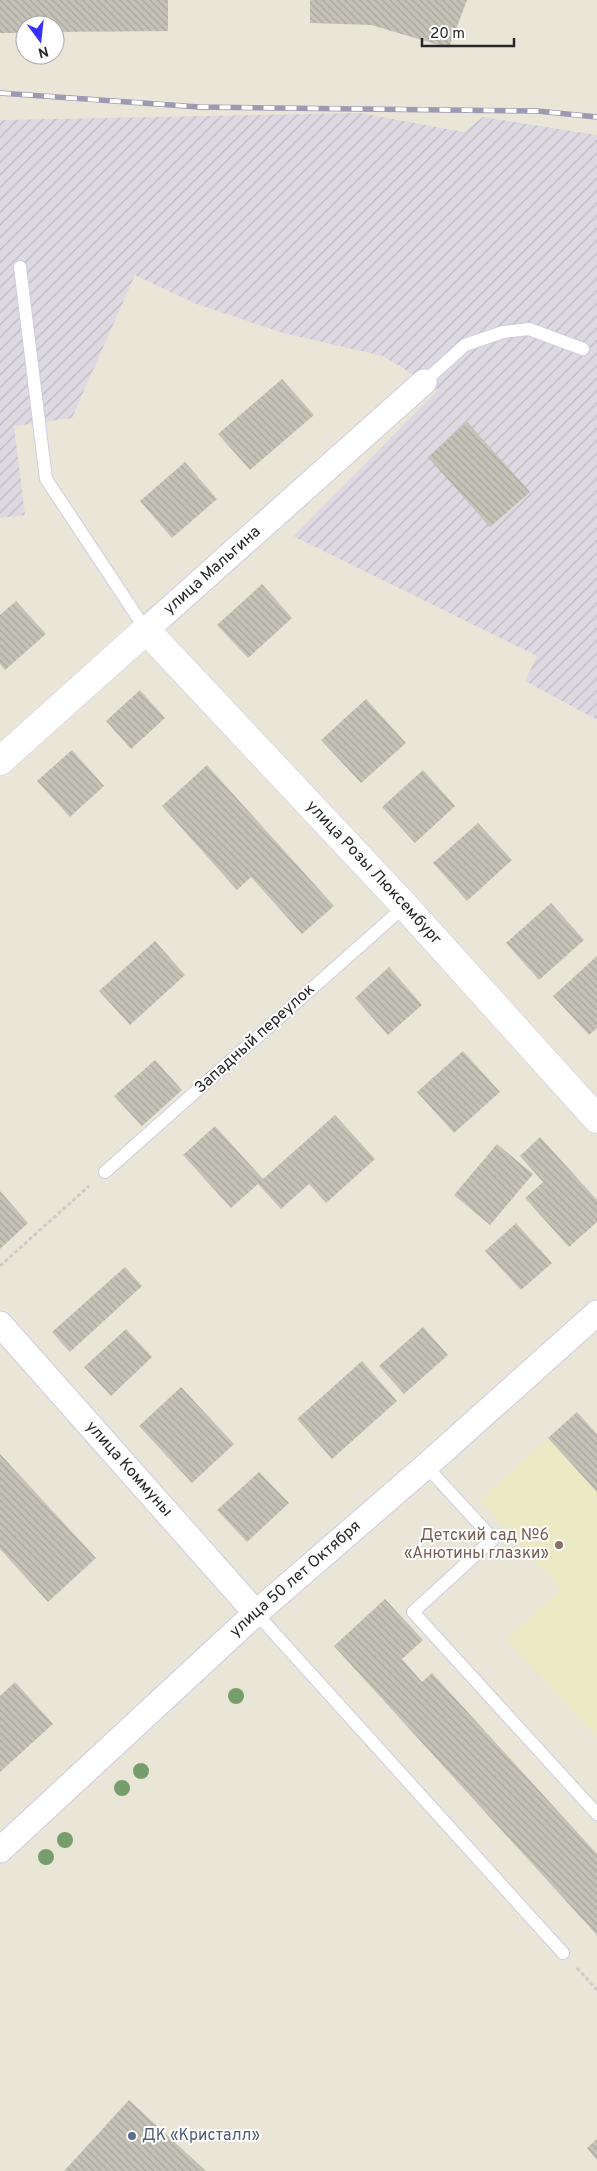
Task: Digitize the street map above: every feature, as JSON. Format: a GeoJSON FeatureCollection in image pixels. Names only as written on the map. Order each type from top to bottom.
{"type":"FeatureCollection","features":[{"type":"Feature","properties":{"kind":"street","name":"улица Мальгина"},"geometry":{"type":"LineString","coordinates":[[0,761],[424,382]]}},
{"type":"Feature","properties":{"kind":"street","name":"улица Розы Люксембург"},"geometry":{"type":"LineString","coordinates":[[146,630],[405,906],[597,1119]]}},
{"type":"Feature","properties":{"kind":"street","name":"улица 50 лет Октября"},"geometry":{"type":"LineString","coordinates":[[0,1850],[256,1614],[426,1466],[597,1312]]}},
{"type":"Feature","properties":{"kind":"street","name":"улица Коммуны"},"geometry":{"type":"LineString","coordinates":[[0,1324],[256,1614]]}},
{"type":"Feature","properties":{"kind":"lane"},"geometry":{"type":"LineString","coordinates":[[20,267],[46,479],[146,630]]}},
{"type":"Feature","properties":{"kind":"lane"},"geometry":{"type":"LineString","coordinates":[[424,382],[464,345],[503,332],[529,329],[583,349]]}},
{"type":"Feature","properties":{"kind":"lane","name":"Западный переулок"},"geometry":{"type":"LineString","coordinates":[[105,1172],[405,906]]}},
{"type":"Feature","properties":{"kind":"lane"},"geometry":{"type":"LineString","coordinates":[[426,1466],[493,1539],[413,1612],[597,1814]]}},
{"type":"Feature","properties":{"kind":"lane"},"geometry":{"type":"LineString","coordinates":[[256,1614],[563,1953]]}},
{"type":"Feature","properties":{"kind":"path"},"geometry":{"type":"LineString","coordinates":[[0,1266],[105,1172]]}},
{"type":"Feature","properties":{"kind":"path"},"geometry":{"type":"LineString","coordinates":[[563,1953],[597,1990]]}},
{"type":"Feature","properties":{"kind":"shaded area"},"geometry":{"type":"Polygon","coordinates":[[[360,113],[464,132],[483,117],[597,135],[597,720],[525,681],[537,656],[293,536],[438,390],[383,356],[283,333],[194,303],[135,275],[72,418],[14,426],[25,515],[0,518],[0,120],[360,113]]]}},
{"type":"Feature","properties":{"kind":"shaded area","name":"Детский сад №6 «Анютины глазки»"},"geometry":{"type":"Polygon","coordinates":[[[548,1438],[597,1492],[597,1738],[507,1639],[561,1589],[480,1500],[548,1438]]]}},
{"type":"Feature","properties":{"kind":"building"},"geometry":{"type":"Polygon","coordinates":[[[0,0],[168,0],[168,31],[65,32],[65,15],[15,15],[15,33],[0,33],[0,0]]]}},
{"type":"Feature","properties":{"kind":"building"},"geometry":{"type":"Polygon","coordinates":[[[310,0],[467,0],[449,48],[371,25],[310,23],[310,0]]]}},
{"type":"Feature","properties":{"kind":"building"},"geometry":{"type":"Polygon","coordinates":[[[282,379],[314,415],[250,470],[218,434],[282,379]]]}},
{"type":"Feature","properties":{"kind":"building"},"geometry":{"type":"Polygon","coordinates":[[[467,422],[530,492],[490,527],[428,457],[467,422]]]}},
{"type":"Feature","properties":{"kind":"building"},"geometry":{"type":"Polygon","coordinates":[[[185,462],[217,499],[172,538],[140,501],[185,462]]]}},
{"type":"Feature","properties":{"kind":"building"},"geometry":{"type":"Polygon","coordinates":[[[262,584],[292,618],[248,658],[217,625],[262,584]]]}},
{"type":"Feature","properties":{"kind":"building"},"geometry":{"type":"Polygon","coordinates":[[[16,601],[46,634],[5,670],[0,664],[0,615],[16,601]]]}},
{"type":"Feature","properties":{"kind":"building"},"geometry":{"type":"Polygon","coordinates":[[[140,690],[165,718],[131,749],[106,721],[140,690]]]}},
{"type":"Feature","properties":{"kind":"building"},"geometry":{"type":"Polygon","coordinates":[[[366,699],[406,743],[361,783],[321,740],[366,699]]]}},
{"type":"Feature","properties":{"kind":"building"},"geometry":{"type":"Polygon","coordinates":[[[72,750],[104,786],[70,817],[37,781],[72,750]]]}},
{"type":"Feature","properties":{"kind":"building"},"geometry":{"type":"Polygon","coordinates":[[[207,765],[334,906],[302,934],[251,877],[237,890],[162,806],[207,765]]]}},
{"type":"Feature","properties":{"kind":"building"},"geometry":{"type":"Polygon","coordinates":[[[423,770],[455,806],[415,843],[382,807],[423,770]]]}},
{"type":"Feature","properties":{"kind":"building"},"geometry":{"type":"Polygon","coordinates":[[[478,823],[512,860],[467,901],[433,863],[478,823]]]}},
{"type":"Feature","properties":{"kind":"building"},"geometry":{"type":"Polygon","coordinates":[[[551,903],[584,940],[539,980],[506,943],[551,903]]]}},
{"type":"Feature","properties":{"kind":"building"},"geometry":{"type":"Polygon","coordinates":[[[155,941],[185,975],[130,1025],[99,991],[155,941]]]}},
{"type":"Feature","properties":{"kind":"building"},"geometry":{"type":"Polygon","coordinates":[[[597,956],[597,1028],[589,1035],[553,996],[597,956]]]}},
{"type":"Feature","properties":{"kind":"building"},"geometry":{"type":"Polygon","coordinates":[[[389,967],[422,1005],[388,1035],[355,998],[389,967]]]}},
{"type":"Feature","properties":{"kind":"building"},"geometry":{"type":"Polygon","coordinates":[[[463,1051],[500,1092],[454,1133],[417,1092],[463,1051]]]}},
{"type":"Feature","properties":{"kind":"building"},"geometry":{"type":"Polygon","coordinates":[[[155,1060],[182,1090],[142,1126],[114,1096],[155,1060]]]}},
{"type":"Feature","properties":{"kind":"building"},"geometry":{"type":"Polygon","coordinates":[[[335,1115],[375,1159],[326,1203],[309,1184],[281,1209],[258,1184],[231,1208],[183,1155],[215,1126],[263,1179],[335,1115]]]}},
{"type":"Feature","properties":{"kind":"building"},"geometry":{"type":"Polygon","coordinates":[[[540,1137],[597,1200],[597,1222],[569,1247],[525,1198],[543,1182],[520,1156],[540,1137]]]}},
{"type":"Feature","properties":{"kind":"building"},"geometry":{"type":"Polygon","coordinates":[[[497,1144],[533,1174],[490,1225],[454,1195],[497,1144]]]}},
{"type":"Feature","properties":{"kind":"building"},"geometry":{"type":"Polygon","coordinates":[[[0,1191],[28,1223],[0,1249],[0,1191]]]}},
{"type":"Feature","properties":{"kind":"building"},"geometry":{"type":"Polygon","coordinates":[[[516,1223],[552,1263],[521,1290],[485,1251],[516,1223]]]}},
{"type":"Feature","properties":{"kind":"building"},"geometry":{"type":"Polygon","coordinates":[[[125,1267],[142,1286],[70,1352],[52,1332],[125,1267]]]}},
{"type":"Feature","properties":{"kind":"building"},"geometry":{"type":"Polygon","coordinates":[[[423,1327],[448,1355],[404,1394],[379,1366],[423,1327]]]}},
{"type":"Feature","properties":{"kind":"building"},"geometry":{"type":"Polygon","coordinates":[[[126,1329],[152,1357],[111,1396],[84,1367],[126,1329]]]}},
{"type":"Feature","properties":{"kind":"building"},"geometry":{"type":"Polygon","coordinates":[[[362,1361],[397,1401],[332,1459],[297,1419],[362,1361]]]}},
{"type":"Feature","properties":{"kind":"building"},"geometry":{"type":"Polygon","coordinates":[[[181,1387],[234,1444],[192,1483],[139,1426],[181,1387]]]}},
{"type":"Feature","properties":{"kind":"building"},"geometry":{"type":"Polygon","coordinates":[[[577,1412],[597,1434],[597,1492],[548,1438],[577,1412]]]}},
{"type":"Feature","properties":{"kind":"building"},"geometry":{"type":"Polygon","coordinates":[[[0,1454],[96,1558],[48,1602],[0,1549],[0,1454]]]}},
{"type":"Feature","properties":{"kind":"building"},"geometry":{"type":"Polygon","coordinates":[[[259,1472],[289,1503],[247,1542],[217,1510],[259,1472]]]}},
{"type":"Feature","properties":{"kind":"building"},"geometry":{"type":"Polygon","coordinates":[[[385,1599],[423,1640],[402,1659],[422,1682],[432,1673],[597,1854],[597,1935],[334,1646],[385,1599]]]}},
{"type":"Feature","properties":{"kind":"building"},"geometry":{"type":"Polygon","coordinates":[[[15,1682],[53,1724],[0,1772],[0,1696],[15,1682]]]}},
{"type":"Feature","properties":{"kind":"building","name":"ДК «Кристалл»"},"geometry":{"type":"Polygon","coordinates":[[[129,2100],[206,2171],[64,2171],[129,2100]]]}},
{"type":"Feature","properties":{"kind":"building"},"geometry":{"type":"Polygon","coordinates":[[[597,2139],[597,2160],[587,2148],[597,2139]]]}},
{"type":"Feature","properties":{"kind":"railway"},"geometry":{"type":"LineString","coordinates":[[0,93],[199,107],[537,111],[597,117]]}},
{"type":"Feature","properties":{"kind":"place","name":"Детский сад №6 «Анютины глазки»"},"geometry":{"type":"Point","coordinates":[559,1545]}},
{"type":"Feature","properties":{"kind":"place","name":"ДК «Кристалл»"},"geometry":{"type":"Point","coordinates":[132,2136]}}]}
